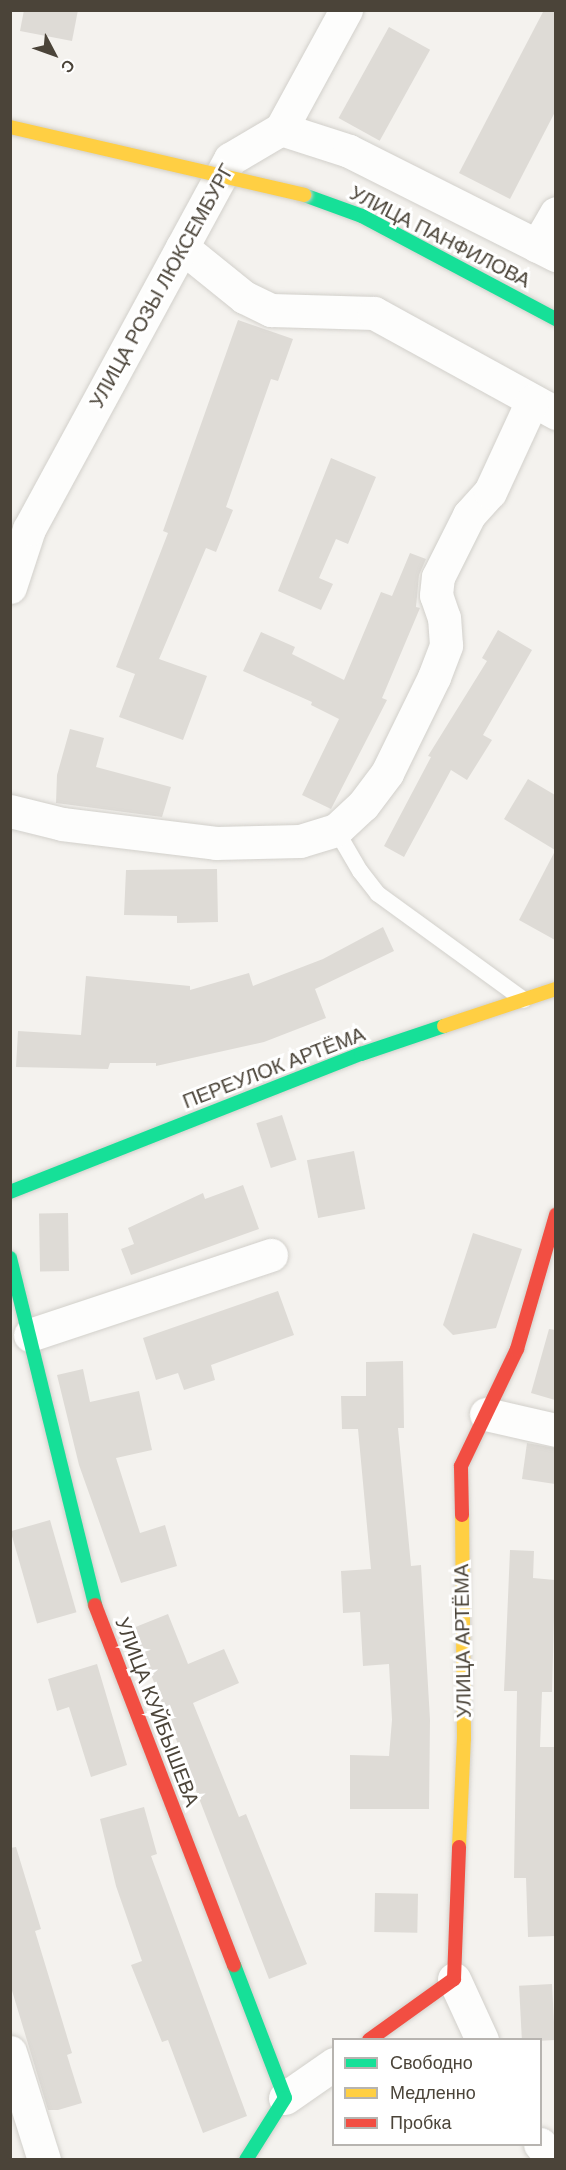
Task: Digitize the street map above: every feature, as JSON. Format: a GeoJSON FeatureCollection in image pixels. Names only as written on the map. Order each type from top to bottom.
{"type":"FeatureCollection","features":[{"type":"Feature","properties":{"kind":"street"},"geometry":{"type":"LineString","coordinates":[[346,10],[281,129],[349,150],[546,251],[555,213]]}},
{"type":"Feature","properties":{"kind":"street","name":"УЛИЦА ПАНФИЛОВА"},"geometry":{"type":"LineString","coordinates":[[10,127],[304,195],[362,216],[555,319]]}},
{"type":"Feature","properties":{"kind":"street","name":"УЛИЦА РОЗЫ ЛЮКСЕМБУРГ"},"geometry":{"type":"LineString","coordinates":[[10,587],[29,529],[230,159],[281,129]]}},
{"type":"Feature","properties":{"kind":"street"},"geometry":{"type":"LineString","coordinates":[[10,811],[62,824],[216,843],[300,841],[336,830],[363,805],[387,773],[434,677],[446,645],[436,595],[438,577],[469,516],[490,492],[544,407],[374,314],[271,310],[244,297],[182,247]]}},
{"type":"Feature","properties":{"kind":"street","name":"ПЕРЕУЛОК АРТЁМА"},"geometry":{"type":"LineString","coordinates":[[10,1192],[361,1054],[555,989]]}},
{"type":"Feature","properties":{"kind":"street","name":"УЛИЦА АРТЁМА"},"geometry":{"type":"LineString","coordinates":[[454,1979],[464,1738],[461,1466],[517,1349],[555,1215]]}},
{"type":"Feature","properties":{"kind":"street"},"geometry":{"type":"LineString","coordinates":[[30,1335],[271,1255]]}},
{"type":"Feature","properties":{"kind":"street","name":"УЛИЦА КУЙБЫШЕВА"},"geometry":{"type":"LineString","coordinates":[[10,1258],[92,1598],[285,2098]]}},
{"type":"Feature","properties":{"kind":"street"},"geometry":{"type":"LineString","coordinates":[[486,1414],[555,1430]]}},
{"type":"Feature","properties":{"kind":"street"},"geometry":{"type":"LineString","coordinates":[[372,2038],[454,1979],[481,2038]]}},
{"type":"Feature","properties":{"kind":"street"},"geometry":{"type":"LineString","coordinates":[[10,2052],[44,2160]]}},
{"type":"Feature","properties":{"kind":"street"},"geometry":{"type":"LineString","coordinates":[[246,2160],[285,2098],[332,2065]]}},
{"type":"Feature","properties":{"kind":"street"},"geometry":{"type":"LineString","coordinates":[[541,2146],[553,2160]]}},
{"type":"Feature","properties":{"kind":"lane"},"geometry":{"type":"LineString","coordinates":[[336,830],[378,894],[524,999]]}},
{"type":"Feature","properties":{"kind":"building"},"geometry":{"type":"Polygon","coordinates":[[[24,10],[78,10],[72,41],[20,31],[24,10]]]}},
{"type":"Feature","properties":{"kind":"building"},"geometry":{"type":"Polygon","coordinates":[[[544,10],[555,10],[555,112],[510,199],[459,173],[544,10]]]}},
{"type":"Feature","properties":{"kind":"building"},"geometry":{"type":"Polygon","coordinates":[[[389,27],[430,50],[380,141],[339,118],[389,27]]]}},
{"type":"Feature","properties":{"kind":"building"},"geometry":{"type":"Polygon","coordinates":[[[238,320],[293,339],[278,381],[271,379],[226,507],[233,510],[216,552],[206,548],[159,659],[207,676],[183,740],[119,717],[135,674],[116,667],[168,533],[163,531],[238,320]]]}},
{"type":"Feature","properties":{"kind":"building"},"geometry":{"type":"Polygon","coordinates":[[[331,458],[376,477],[348,544],[336,539],[319,578],[333,584],[321,610],[278,591],[331,458]]]}},
{"type":"Feature","properties":{"kind":"building"},"geometry":{"type":"Polygon","coordinates":[[[410,553],[426,559],[419,575],[416,607],[420,608],[382,698],[387,700],[331,809],[302,795],[339,719],[311,705],[312,702],[243,671],[261,632],[295,647],[292,654],[344,680],[381,592],[392,596],[410,553]]]}},
{"type":"Feature","properties":{"kind":"building"},"geometry":{"type":"Polygon","coordinates":[[[498,630],[532,650],[483,735],[492,740],[467,780],[451,770],[404,857],[384,846],[431,757],[428,756],[487,661],[482,658],[498,630]]]}},
{"type":"Feature","properties":{"kind":"building"},"geometry":{"type":"Polygon","coordinates":[[[70,729],[104,738],[96,767],[171,787],[162,817],[56,803],[57,775],[70,729]]]}},
{"type":"Feature","properties":{"kind":"building"},"geometry":{"type":"Polygon","coordinates":[[[528,779],[555,795],[555,850],[504,819],[528,779]]]}},
{"type":"Feature","properties":{"kind":"building"},"geometry":{"type":"Polygon","coordinates":[[[555,851],[555,940],[519,920],[555,851]]]}},
{"type":"Feature","properties":{"kind":"building"},"geometry":{"type":"Polygon","coordinates":[[[217,869],[218,922],[177,923],[177,916],[124,915],[126,870],[217,869]]]}},
{"type":"Feature","properties":{"kind":"building"},"geometry":{"type":"Polygon","coordinates":[[[383,927],[394,951],[315,989],[326,1018],[264,1042],[156,1066],[156,1063],[110,1063],[108,1069],[16,1067],[18,1031],[81,1035],[86,976],[190,986],[190,990],[249,973],[253,986],[323,959],[383,927]]]}},
{"type":"Feature","properties":{"kind":"building"},"geometry":{"type":"Polygon","coordinates":[[[282,1115],[297,1160],[271,1168],[256,1123],[282,1115]]]}},
{"type":"Feature","properties":{"kind":"building"},"geometry":{"type":"Polygon","coordinates":[[[354,1151],[365,1209],[318,1218],[307,1160],[354,1151]]]}},
{"type":"Feature","properties":{"kind":"building"},"geometry":{"type":"Polygon","coordinates":[[[243,1185],[259,1229],[131,1275],[121,1249],[134,1244],[128,1228],[203,1193],[205,1199],[243,1185]]]}},
{"type":"Feature","properties":{"kind":"building"},"geometry":{"type":"Polygon","coordinates":[[[68,1213],[69,1271],[40,1271],[39,1214],[68,1213]]]}},
{"type":"Feature","properties":{"kind":"building"},"geometry":{"type":"Polygon","coordinates":[[[473,1233],[522,1249],[496,1328],[453,1335],[443,1325],[473,1233]]]}},
{"type":"Feature","properties":{"kind":"building"},"geometry":{"type":"Polygon","coordinates":[[[278,1291],[294,1335],[211,1365],[215,1380],[184,1390],[178,1373],[156,1380],[143,1338],[278,1291]]]}},
{"type":"Feature","properties":{"kind":"building"},"geometry":{"type":"Polygon","coordinates":[[[549,1329],[555,1330],[555,1400],[531,1393],[549,1329]]]}},
{"type":"Feature","properties":{"kind":"building"},"geometry":{"type":"Polygon","coordinates":[[[403,1361],[404,1428],[398,1428],[411,1566],[421,1565],[430,1720],[429,1809],[350,1809],[350,1755],[389,1756],[392,1720],[389,1664],[363,1666],[360,1612],[343,1613],[341,1571],[371,1569],[358,1429],[342,1429],[341,1396],[366,1396],[366,1362],[403,1361]]]}},
{"type":"Feature","properties":{"kind":"building"},"geometry":{"type":"Polygon","coordinates":[[[83,1369],[90,1402],[139,1391],[152,1450],[116,1458],[140,1533],[165,1525],[177,1566],[121,1583],[79,1465],[57,1375],[83,1369]]]}},
{"type":"Feature","properties":{"kind":"building"},"geometry":{"type":"Polygon","coordinates":[[[527,1443],[555,1448],[555,1484],[522,1479],[527,1443]]]}},
{"type":"Feature","properties":{"kind":"building"},"geometry":{"type":"Polygon","coordinates":[[[50,1520],[76,1612],[37,1624],[11,1531],[50,1520]]]}},
{"type":"Feature","properties":{"kind":"building"},"geometry":{"type":"Polygon","coordinates":[[[510,1550],[534,1551],[533,1578],[555,1580],[552,1692],[542,1692],[540,1747],[554,1747],[555,1936],[528,1937],[526,1878],[514,1878],[517,1691],[504,1691],[510,1550]]]}},
{"type":"Feature","properties":{"kind":"building"},"geometry":{"type":"Polygon","coordinates":[[[168,1614],[188,1664],[224,1649],[239,1683],[193,1703],[239,1817],[246,1814],[307,1964],[269,1979],[133,1628],[168,1614]]]}},
{"type":"Feature","properties":{"kind":"building"},"geometry":{"type":"Polygon","coordinates":[[[97,1664],[127,1765],[91,1777],[69,1707],[57,1711],[48,1679],[97,1664]]]}},
{"type":"Feature","properties":{"kind":"building"},"geometry":{"type":"Polygon","coordinates":[[[144,1807],[157,1854],[151,1856],[247,2116],[203,2133],[168,2040],[162,2042],[131,1965],[142,1961],[116,1886],[100,1819],[144,1807]]]}},
{"type":"Feature","properties":{"kind":"building"},"geometry":{"type":"Polygon","coordinates":[[[16,1847],[41,1929],[35,1931],[72,2053],[67,2055],[82,2103],[58,2110],[48,2110],[10,1984],[10,1848],[16,1847]]]}},
{"type":"Feature","properties":{"kind":"building"},"geometry":{"type":"Polygon","coordinates":[[[375,1893],[418,1894],[417,1933],[374,1932],[375,1893]]]}},
{"type":"Feature","properties":{"kind":"building"},"geometry":{"type":"Polygon","coordinates":[[[552,1984],[555,2040],[522,2038],[519,1986],[552,1984]]]}},
{"type":"Feature","properties":{"kind":"traffic: fast"},"geometry":{"type":"LineString","coordinates":[[304,195],[362,216],[556,319]]}},
{"type":"Feature","properties":{"kind":"traffic: fast"},"geometry":{"type":"LineString","coordinates":[[10,1192],[361,1054],[444,1026]]}},
{"type":"Feature","properties":{"kind":"traffic: fast"},"geometry":{"type":"LineString","coordinates":[[10,1258],[95,1605]]}},
{"type":"Feature","properties":{"kind":"traffic: fast"},"geometry":{"type":"LineString","coordinates":[[234,1965],[285,2098],[246,2160]]}},
{"type":"Feature","properties":{"kind":"traffic: slow"},"geometry":{"type":"LineString","coordinates":[[10,127],[304,195]]}},
{"type":"Feature","properties":{"kind":"traffic: slow"},"geometry":{"type":"LineString","coordinates":[[444,1026],[556,989]]}},
{"type":"Feature","properties":{"kind":"traffic: slow"},"geometry":{"type":"LineString","coordinates":[[459,1847],[464,1738],[462,1515]]}},
{"type":"Feature","properties":{"kind":"traffic: jam"},"geometry":{"type":"LineString","coordinates":[[462,1515],[461,1466],[517,1349],[556,1215]]}},
{"type":"Feature","properties":{"kind":"traffic: jam"},"geometry":{"type":"LineString","coordinates":[[95,1605],[234,1965]]}},
{"type":"Feature","properties":{"kind":"traffic: jam"},"geometry":{"type":"LineString","coordinates":[[372,2038],[454,1979],[459,1847]]}}]}
